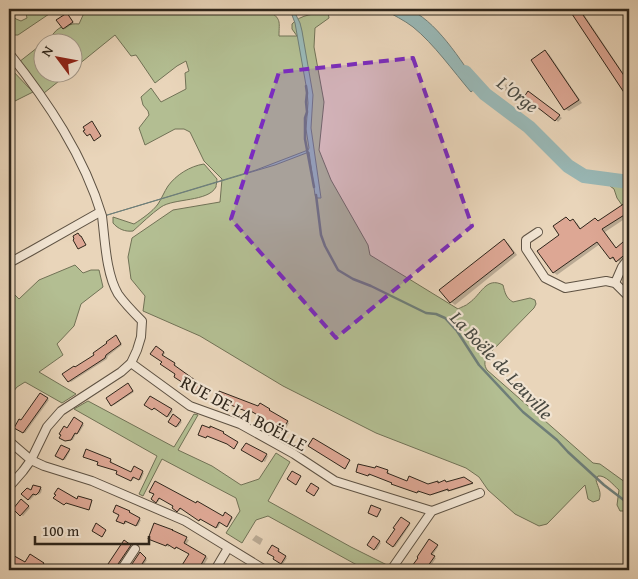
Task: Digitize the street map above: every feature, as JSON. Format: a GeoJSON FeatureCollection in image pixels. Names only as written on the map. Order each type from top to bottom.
{"type":"FeatureCollection","features":[{"type":"Feature","properties":{"kind":"street"},"geometry":{"type":"LineString","coordinates":[[9,53],[26,74],[76,154],[95,193],[113,282],[128,307],[142,321],[141,337],[131,363],[122,372],[61,412],[47,427],[31,460],[9,487]]}},
{"type":"Feature","properties":{"kind":"street"},"geometry":{"type":"LineString","coordinates":[[9,263],[100,212]]}},
{"type":"Feature","properties":{"kind":"street"},"geometry":{"type":"LineString","coordinates":[[538,232],[526,240],[526,248],[545,278],[565,288],[606,281],[615,283],[629,297]]}},
{"type":"Feature","properties":{"kind":"street"},"geometry":{"type":"LineString","coordinates":[[615,283],[622,267],[629,258]]}},
{"type":"Feature","properties":{"kind":"street","name":"RUE DE LA BOËLLE"},"geometry":{"type":"LineString","coordinates":[[131,363],[190,406],[240,424],[294,454],[335,481],[432,511]]}},
{"type":"Feature","properties":{"kind":"street"},"geometry":{"type":"LineString","coordinates":[[9,441],[31,460],[48,468],[92,480],[177,518],[266,570]]}},
{"type":"Feature","properties":{"kind":"street"},"geometry":{"type":"LineString","coordinates":[[391,570],[432,511],[480,493]]}},
{"type":"Feature","properties":{"kind":"street"},"geometry":{"type":"LineString","coordinates":[[215,570],[228,548]]}},
{"type":"Feature","properties":{"kind":"street"},"geometry":{"type":"LineString","coordinates":[[122,570],[135,549]]}},
{"type":"Feature","properties":{"kind":"highlighted area"},"geometry":{"type":"Polygon","coordinates":[[[413,58],[472,226],[336,338],[231,219],[279,72],[413,58]]]}},
{"type":"Feature","properties":{"kind":"green space"},"geometry":{"type":"Polygon","coordinates":[[[25,9],[55,10],[18,35],[9,35],[9,12],[21,21],[27,18],[25,9]]]}},
{"type":"Feature","properties":{"kind":"green space"},"geometry":{"type":"Polygon","coordinates":[[[76,9],[267,9],[279,21],[279,36],[297,36],[292,29],[292,24],[308,15],[328,12],[329,18],[315,28],[314,47],[324,102],[319,150],[331,180],[368,245],[370,255],[458,309],[468,304],[484,288],[492,283],[503,285],[506,295],[513,302],[530,298],[535,300],[534,308],[488,355],[485,361],[486,368],[593,463],[600,464],[629,485],[629,506],[625,511],[620,511],[617,505],[619,490],[607,479],[598,476],[596,480],[600,492],[599,500],[593,502],[588,499],[585,485],[547,524],[539,526],[515,514],[488,490],[479,477],[466,468],[376,433],[283,386],[200,336],[143,311],[145,296],[131,279],[128,257],[132,238],[173,210],[220,202],[222,179],[204,161],[190,132],[184,129],[175,129],[145,145],[139,128],[149,115],[141,97],[151,88],[161,102],[186,89],[185,73],[189,71],[186,61],[155,83],[136,55],[131,56],[115,35],[82,62],[82,32],[55,32],[62,27],[79,24],[84,13],[78,12],[76,9]]]}},
{"type":"Feature","properties":{"kind":"green space"},"geometry":{"type":"Polygon","coordinates":[[[32,52],[32,78],[19,62],[32,52]]]}},
{"type":"Feature","properties":{"kind":"green space"},"geometry":{"type":"Polygon","coordinates":[[[9,67],[33,92],[9,104],[9,67]]]}},
{"type":"Feature","properties":{"kind":"green space"},"geometry":{"type":"Polygon","coordinates":[[[35,82],[58,82],[44,93],[35,82]]]}},
{"type":"Feature","properties":{"kind":"green space"},"geometry":{"type":"Polygon","coordinates":[[[204,164],[217,179],[216,187],[212,192],[199,198],[167,204],[133,231],[122,230],[113,223],[113,217],[134,224],[156,207],[175,178],[189,169],[204,164]]]}},
{"type":"Feature","properties":{"kind":"green space"},"geometry":{"type":"Polygon","coordinates":[[[615,181],[627,189],[629,187],[629,215],[617,198],[614,189],[610,186],[611,182],[615,181]]]}},
{"type":"Feature","properties":{"kind":"green space"},"geometry":{"type":"Polygon","coordinates":[[[75,265],[83,273],[99,270],[103,287],[81,304],[74,326],[57,344],[63,355],[39,372],[76,394],[62,403],[25,382],[17,387],[9,397],[9,293],[19,299],[39,280],[75,265]]]}},
{"type":"Feature","properties":{"kind":"green space"},"geometry":{"type":"Polygon","coordinates":[[[88,401],[174,447],[194,414],[198,415],[178,450],[212,466],[241,485],[259,479],[276,453],[290,462],[268,501],[389,566],[385,570],[366,570],[268,516],[256,520],[242,543],[226,533],[240,511],[236,498],[162,459],[143,496],[139,494],[157,456],[74,409],[88,401]]]}},
{"type":"Feature","properties":{"kind":"water"},"geometry":{"type":"Polygon","coordinates":[[[286,9],[293,9],[302,31],[313,95],[311,128],[321,198],[317,198],[315,195],[309,152],[275,165],[104,216],[256,170],[308,150],[306,129],[307,91],[295,23],[292,15],[286,9]]]}},
{"type":"Feature","properties":{"kind":"water"},"geometry":{"type":"Polygon","coordinates":[[[383,9],[407,9],[427,21],[447,42],[478,86],[471,92],[421,34],[406,22],[383,9]]]}},
{"type":"Feature","properties":{"kind":"building"},"geometry":{"type":"Polygon","coordinates":[[[579,9],[629,83],[629,100],[570,11],[579,9]]]}},
{"type":"Feature","properties":{"kind":"building"},"geometry":{"type":"Polygon","coordinates":[[[67,13],[73,22],[63,29],[56,20],[67,13]]]}},
{"type":"Feature","properties":{"kind":"building"},"geometry":{"type":"Polygon","coordinates":[[[545,50],[579,100],[564,110],[531,60],[545,50]]]}},
{"type":"Feature","properties":{"kind":"building"},"geometry":{"type":"Polygon","coordinates":[[[528,91],[560,115],[555,121],[524,97],[528,91]]]}},
{"type":"Feature","properties":{"kind":"building"},"geometry":{"type":"Polygon","coordinates":[[[92,121],[101,136],[94,141],[90,134],[87,136],[83,131],[85,130],[83,127],[92,121]]]}},
{"type":"Feature","properties":{"kind":"building"},"geometry":{"type":"Polygon","coordinates":[[[625,203],[629,212],[602,229],[616,248],[623,242],[629,251],[616,262],[613,257],[610,259],[597,242],[553,273],[537,251],[559,235],[553,226],[566,217],[570,221],[573,219],[580,229],[595,218],[598,221],[625,203]]]}},
{"type":"Feature","properties":{"kind":"building"},"geometry":{"type":"Polygon","coordinates":[[[78,233],[86,245],[78,249],[73,236],[78,233]]]}},
{"type":"Feature","properties":{"kind":"building"},"geometry":{"type":"Polygon","coordinates":[[[504,239],[514,253],[450,303],[439,290],[504,239]]]}},
{"type":"Feature","properties":{"kind":"building"},"geometry":{"type":"Polygon","coordinates":[[[116,335],[121,344],[106,355],[105,358],[68,382],[62,374],[94,355],[93,353],[116,335]]]}},
{"type":"Feature","properties":{"kind":"building"},"geometry":{"type":"Polygon","coordinates":[[[156,346],[164,352],[162,355],[202,385],[197,392],[174,377],[175,374],[160,364],[162,362],[150,354],[156,346]]]}},
{"type":"Feature","properties":{"kind":"building"},"geometry":{"type":"Polygon","coordinates":[[[128,383],[133,391],[111,406],[106,398],[128,383]]]}},
{"type":"Feature","properties":{"kind":"building"},"geometry":{"type":"Polygon","coordinates":[[[219,391],[258,406],[260,403],[288,421],[282,430],[260,419],[261,417],[249,410],[248,412],[216,399],[219,391]]]}},
{"type":"Feature","properties":{"kind":"building"},"geometry":{"type":"Polygon","coordinates":[[[40,393],[48,398],[23,433],[14,428],[19,419],[21,420],[40,393]]]}},
{"type":"Feature","properties":{"kind":"building"},"geometry":{"type":"Polygon","coordinates":[[[150,396],[172,409],[167,417],[154,408],[152,410],[144,405],[150,396]]]}},
{"type":"Feature","properties":{"kind":"building"},"geometry":{"type":"Polygon","coordinates":[[[173,414],[181,420],[176,427],[168,422],[173,414]]]}},
{"type":"Feature","properties":{"kind":"building"},"geometry":{"type":"Polygon","coordinates":[[[74,417],[83,423],[77,434],[75,433],[71,440],[65,441],[59,438],[61,435],[59,434],[64,426],[67,428],[74,417]]]}},
{"type":"Feature","properties":{"kind":"building"},"geometry":{"type":"Polygon","coordinates":[[[202,425],[224,432],[238,442],[234,449],[207,436],[206,438],[198,435],[202,425]]]}},
{"type":"Feature","properties":{"kind":"building"},"geometry":{"type":"Polygon","coordinates":[[[313,438],[350,460],[345,469],[308,446],[313,438]]]}},
{"type":"Feature","properties":{"kind":"building"},"geometry":{"type":"Polygon","coordinates":[[[246,443],[267,454],[262,462],[241,450],[246,443]]]}},
{"type":"Feature","properties":{"kind":"building"},"geometry":{"type":"Polygon","coordinates":[[[61,445],[70,449],[63,460],[55,456],[61,445]]]}},
{"type":"Feature","properties":{"kind":"building"},"geometry":{"type":"Polygon","coordinates":[[[86,449],[111,459],[110,462],[131,472],[134,466],[143,471],[139,480],[133,477],[131,481],[116,474],[117,471],[97,465],[98,462],[83,457],[86,449]]]}},
{"type":"Feature","properties":{"kind":"building"},"geometry":{"type":"Polygon","coordinates":[[[358,464],[375,468],[376,466],[388,470],[387,473],[407,481],[409,476],[428,484],[464,477],[473,483],[430,495],[418,491],[417,493],[369,474],[368,476],[356,472],[358,464]]]}},
{"type":"Feature","properties":{"kind":"building"},"geometry":{"type":"Polygon","coordinates":[[[292,471],[301,476],[296,485],[287,479],[292,471]]]}},
{"type":"Feature","properties":{"kind":"building"},"geometry":{"type":"Polygon","coordinates":[[[155,481],[223,516],[225,512],[232,517],[227,527],[219,522],[216,528],[200,519],[199,521],[180,508],[177,512],[172,508],[173,506],[159,498],[156,503],[151,499],[154,494],[149,492],[155,481]]]}},
{"type":"Feature","properties":{"kind":"building"},"geometry":{"type":"Polygon","coordinates":[[[311,483],[319,488],[314,496],[306,491],[311,483]]]}},
{"type":"Feature","properties":{"kind":"building"},"geometry":{"type":"Polygon","coordinates":[[[33,485],[41,487],[36,495],[33,494],[28,500],[21,494],[27,488],[31,490],[33,485]]]}},
{"type":"Feature","properties":{"kind":"building"},"geometry":{"type":"Polygon","coordinates":[[[58,488],[77,499],[78,496],[92,500],[89,510],[66,503],[64,505],[53,498],[58,488]]]}},
{"type":"Feature","properties":{"kind":"building"},"geometry":{"type":"Polygon","coordinates":[[[21,499],[29,506],[20,516],[13,509],[21,499]]]}},
{"type":"Feature","properties":{"kind":"building"},"geometry":{"type":"Polygon","coordinates":[[[116,505],[140,518],[136,526],[125,521],[124,524],[116,521],[119,515],[113,512],[116,505]]]}},
{"type":"Feature","properties":{"kind":"building"},"geometry":{"type":"Polygon","coordinates":[[[371,505],[381,509],[377,517],[368,513],[371,505]]]}},
{"type":"Feature","properties":{"kind":"building"},"geometry":{"type":"Polygon","coordinates":[[[401,517],[410,523],[393,547],[386,542],[401,517]]]}},
{"type":"Feature","properties":{"kind":"building"},"geometry":{"type":"Polygon","coordinates":[[[96,523],[106,530],[102,537],[92,531],[96,523]]]}},
{"type":"Feature","properties":{"kind":"building"},"geometry":{"type":"Polygon","coordinates":[[[154,523],[187,537],[184,543],[206,556],[198,570],[179,570],[189,554],[176,547],[175,549],[167,544],[166,546],[148,539],[154,523]]]}},
{"type":"Feature","properties":{"kind":"building"},"geometry":{"type":"Polygon","coordinates":[[[373,536],[380,541],[374,550],[367,545],[373,536]]]}},
{"type":"Feature","properties":{"kind":"building"},"geometry":{"type":"Polygon","coordinates":[[[429,539],[438,545],[431,554],[435,556],[425,570],[413,570],[412,566],[429,539]]]}},
{"type":"Feature","properties":{"kind":"building"},"geometry":{"type":"Polygon","coordinates":[[[124,540],[131,545],[115,570],[104,570],[124,540]]]}},
{"type":"Feature","properties":{"kind":"building"},"geometry":{"type":"Polygon","coordinates":[[[272,545],[286,556],[281,564],[267,553],[272,545]]]}},
{"type":"Feature","properties":{"kind":"building"},"geometry":{"type":"Polygon","coordinates":[[[140,552],[146,558],[138,570],[128,570],[140,552]]]}},
{"type":"Feature","properties":{"kind":"building"},"geometry":{"type":"Polygon","coordinates":[[[9,553],[25,562],[30,554],[44,563],[39,570],[17,570],[9,565],[9,553]]]}},
{"type":"Feature","properties":{"kind":"waterway","name":"L'Orge"},"geometry":{"type":"LineString","coordinates":[[465,72],[485,94],[529,127],[568,166],[584,176],[629,182]]}},
{"type":"Feature","properties":{"kind":"waterway","name":"La Boële de Leuville"},"geometry":{"type":"LineString","coordinates":[[306,86],[305,139],[314,187]]}},
{"type":"Feature","properties":{"kind":"waterway","name":"La Boële de Leuville"},"geometry":{"type":"LineString","coordinates":[[316,195],[321,235],[338,270],[353,279],[426,313],[436,314],[445,318],[457,331],[479,365],[523,412],[557,440],[604,485],[629,504]]}}]}
